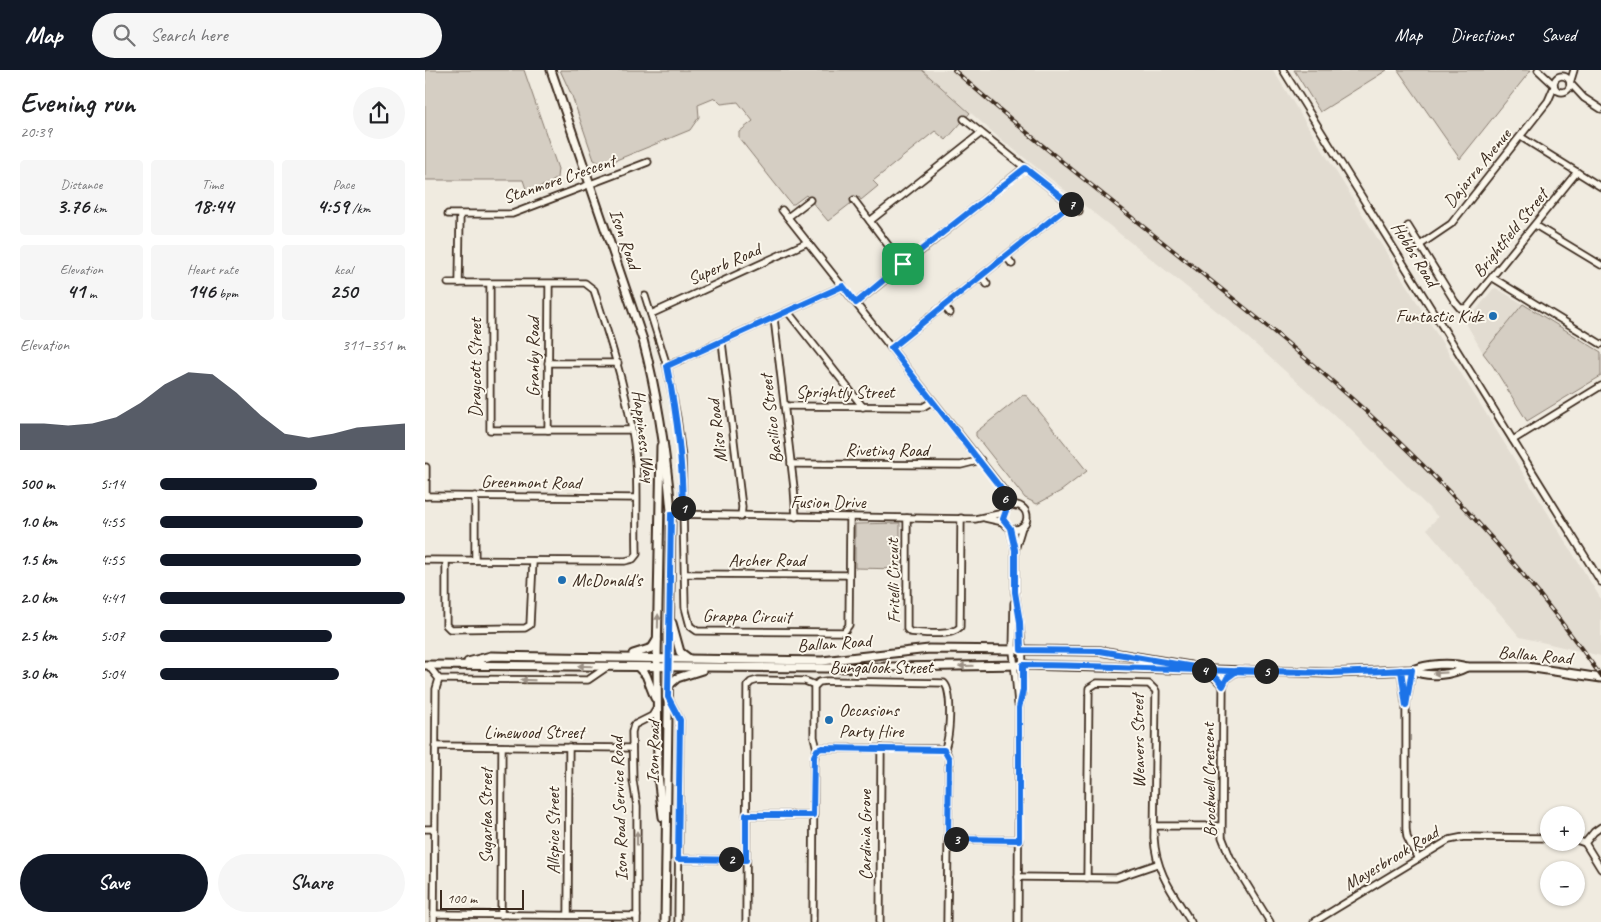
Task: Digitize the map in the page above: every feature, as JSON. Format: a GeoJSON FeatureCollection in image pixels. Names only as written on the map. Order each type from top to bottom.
{"type":"FeatureCollection","features":[{"type":"Feature","properties":{"kind":"main road","name":"Ison Road"},"geometry":{"type":"LineString","coordinates":[[551,70],[643,340],[655,386],[661,420],[671,514],[665,922]]}},
{"type":"Feature","properties":{"kind":"main road","name":"Ison Road"},"geometry":{"type":"LineString","coordinates":[[661,420],[662,472],[659,521],[657,708],[659,776],[667,845]]}},
{"type":"Feature","properties":{"kind":"main road"},"geometry":{"type":"LineString","coordinates":[[659,521],[663,516],[671,514]]}},
{"type":"Feature","properties":{"kind":"main road"},"geometry":{"type":"LineString","coordinates":[[670,611],[680,652],[688,658]]}},
{"type":"Feature","properties":{"kind":"main road"},"geometry":{"type":"LineString","coordinates":[[621,657],[649,650],[655,646],[657,640]]}},
{"type":"Feature","properties":{"kind":"main road","name":"Ballan Road"},"geometry":{"type":"LineString","coordinates":[[462,664],[491,656],[822,661],[929,649],[1100,651],[1207,670]]}},
{"type":"Feature","properties":{"kind":"main road","name":"Ballan Road"},"geometry":{"type":"LineString","coordinates":[[427,665],[639,668],[1023,665],[1331,673],[1412,670],[1420,674],[1457,672],[1467,667],[1527,667],[1601,678]]}},
{"type":"Feature","properties":{"kind":"main road"},"geometry":{"type":"LineString","coordinates":[[669,685],[677,678],[714,667]]}},
{"type":"Feature","properties":{"kind":"main road"},"geometry":{"type":"LineString","coordinates":[[639,668],[649,682],[657,708]]}},
{"type":"Feature","properties":{"kind":"street","name":"Hobbs Road"},"geometry":{"type":"LineString","coordinates":[[1283,70],[1601,582]]}},
{"type":"Feature","properties":{"kind":"street"},"geometry":{"type":"LineString","coordinates":[[1561,76],[1573,70]]}},
{"type":"Feature","properties":{"kind":"street"},"geometry":{"type":"LineString","coordinates":[[1570,84],[1573,70]]}},
{"type":"Feature","properties":{"kind":"street"},"geometry":{"type":"LineString","coordinates":[[1540,71],[1561,76],[1584,98],[1601,109]]}},
{"type":"Feature","properties":{"kind":"street"},"geometry":{"type":"LineString","coordinates":[[1540,71],[1563,93],[1584,98]]}},
{"type":"Feature","properties":{"kind":"street","name":"Dajarra Avenue"},"geometry":{"type":"LineString","coordinates":[[1420,245],[1451,224],[1549,101],[1554,86],[1561,76]]}},
{"type":"Feature","properties":{"kind":"street","name":"Dajarra Avenue"},"geometry":{"type":"LineString","coordinates":[[1549,101],[1569,89],[1570,84]]}},
{"type":"Feature","properties":{"kind":"street"},"geometry":{"type":"LineString","coordinates":[[965,119],[1079,211]]}},
{"type":"Feature","properties":{"kind":"street"},"geometry":{"type":"LineString","coordinates":[[870,221],[981,133]]}},
{"type":"Feature","properties":{"kind":"street"},"geometry":{"type":"LineString","coordinates":[[1521,137],[1601,187]]}},
{"type":"Feature","properties":{"kind":"street","name":"Stanmore Crescent"},"geometry":{"type":"LineString","coordinates":[[448,214],[512,214],[591,186],[648,162]]}},
{"type":"Feature","properties":{"kind":"street"},"geometry":{"type":"LineString","coordinates":[[856,303],[1025,168]]}},
{"type":"Feature","properties":{"kind":"street","name":"Brightfield Street"},"geometry":{"type":"LineString","coordinates":[[1420,245],[1455,302],[1463,309],[1471,305],[1577,172]]}},
{"type":"Feature","properties":{"kind":"street"},"geometry":{"type":"LineString","coordinates":[[788,217],[810,200]]}},
{"type":"Feature","properties":{"kind":"street"},"geometry":{"type":"LineString","coordinates":[[854,200],[903,264]]}},
{"type":"Feature","properties":{"kind":"street"},"geometry":{"type":"LineString","coordinates":[[891,348],[1071,204]]}},
{"type":"Feature","properties":{"kind":"street"},"geometry":{"type":"LineString","coordinates":[[782,210],[981,460],[1003,491],[1016,506],[1026,513],[1026,519],[1015,550]]}},
{"type":"Feature","properties":{"kind":"street"},"geometry":{"type":"LineString","coordinates":[[459,283],[460,214]]}},
{"type":"Feature","properties":{"kind":"street"},"geometry":{"type":"LineString","coordinates":[[1535,225],[1601,265]]}},
{"type":"Feature","properties":{"kind":"street"},"geometry":{"type":"LineString","coordinates":[[1408,226],[1420,245]]}},
{"type":"Feature","properties":{"kind":"street","name":"Superb Road"},"geometry":{"type":"LineString","coordinates":[[651,314],[808,242]]}},
{"type":"Feature","properties":{"kind":"street"},"geometry":{"type":"LineString","coordinates":[[1006,256],[1012,264]]}},
{"type":"Feature","properties":{"kind":"street"},"geometry":{"type":"LineString","coordinates":[[981,276],[987,284]]}},
{"type":"Feature","properties":{"kind":"street"},"geometry":{"type":"LineString","coordinates":[[1493,278],[1601,344]]}},
{"type":"Feature","properties":{"kind":"street","name":"Happiness Way"},"geometry":{"type":"LineString","coordinates":[[425,560],[625,562],[633,559],[637,554],[636,462],[631,430],[618,364],[594,290],[585,283],[448,283]]}},
{"type":"Feature","properties":{"kind":"street","name":"Draycott Street"},"geometry":{"type":"LineString","coordinates":[[490,284],[490,430],[631,430]]}},
{"type":"Feature","properties":{"kind":"street","name":"Granby Road"},"geometry":{"type":"LineString","coordinates":[[547,430],[549,284]]}},
{"type":"Feature","properties":{"kind":"street"},"geometry":{"type":"LineString","coordinates":[[667,366],[843,286]]}},
{"type":"Feature","properties":{"kind":"street","name":"Grappa Circuit"},"geometry":{"type":"LineString","coordinates":[[645,296],[667,366],[682,457],[685,607],[689,623],[693,629],[806,632],[842,632],[847,630],[849,625],[850,518]]}},
{"type":"Feature","properties":{"kind":"street"},"geometry":{"type":"LineString","coordinates":[[944,306],[950,313]]}},
{"type":"Feature","properties":{"kind":"street"},"geometry":{"type":"LineString","coordinates":[[788,312],[863,408]]}},
{"type":"Feature","properties":{"kind":"street","name":"Basilico Street"},"geometry":{"type":"LineString","coordinates":[[774,318],[785,406],[795,517]]}},
{"type":"Feature","properties":{"kind":"street","name":"Miso Road"},"geometry":{"type":"LineString","coordinates":[[722,342],[742,507],[741,517]]}},
{"type":"Feature","properties":{"kind":"street"},"geometry":{"type":"LineString","coordinates":[[548,363],[618,364]]}},
{"type":"Feature","properties":{"kind":"street"},"geometry":{"type":"LineString","coordinates":[[1513,440],[1601,386]]}},
{"type":"Feature","properties":{"kind":"street","name":"Sprightly Street"},"geometry":{"type":"LineString","coordinates":[[785,406],[923,407],[933,401]]}},
{"type":"Feature","properties":{"kind":"street","name":"Riveting Road"},"geometry":{"type":"LineString","coordinates":[[791,464],[961,465],[981,460]]}},
{"type":"Feature","properties":{"kind":"street"},"geometry":{"type":"LineString","coordinates":[[426,467],[426,496]]}},
{"type":"Feature","properties":{"kind":"street"},"geometry":{"type":"LineString","coordinates":[[1003,491],[1005,510],[1003,522],[1010,528],[1015,550],[1013,633],[1023,665],[1023,690],[1019,708]]}},
{"type":"Feature","properties":{"kind":"street","name":"Greenmont Road"},"geometry":{"type":"LineString","coordinates":[[426,496],[636,498]]}},
{"type":"Feature","properties":{"kind":"street"},"geometry":{"type":"LineString","coordinates":[[475,496],[475,560]]}},
{"type":"Feature","properties":{"kind":"street"},"geometry":{"type":"LineString","coordinates":[[1005,510],[1016,506]]}},
{"type":"Feature","properties":{"kind":"street","name":"Fusion Drive"},"geometry":{"type":"LineString","coordinates":[[985,518],[1005,510]]}},
{"type":"Feature","properties":{"kind":"street","name":"Fusion Drive"},"geometry":{"type":"LineString","coordinates":[[671,514],[741,517],[985,518],[1003,522]]}},
{"type":"Feature","properties":{"kind":"street","name":"Fritelli Circuit"},"geometry":{"type":"LineString","coordinates":[[907,518],[907,629],[910,632],[927,633],[954,631],[959,627],[961,518]]}},
{"type":"Feature","properties":{"kind":"street"},"geometry":{"type":"LineString","coordinates":[[1010,528],[1022,527]]}},
{"type":"Feature","properties":{"kind":"street"},"geometry":{"type":"LineString","coordinates":[[446,560],[446,625],[450,629],[465,630],[525,628],[530,625],[533,561]]}},
{"type":"Feature","properties":{"kind":"street","name":"Archer Road"},"geometry":{"type":"LineString","coordinates":[[685,574],[849,575]]}},
{"type":"Feature","properties":{"kind":"street"},"geometry":{"type":"LineString","coordinates":[[1015,592],[1020,622],[1015,665],[1016,692],[1019,708],[1018,922]]}},
{"type":"Feature","properties":{"kind":"street","name":"Ballan Road"},"geometry":{"type":"LineString","coordinates":[[427,665],[439,679]]}},
{"type":"Feature","properties":{"kind":"street"},"geometry":{"type":"LineString","coordinates":[[434,922],[435,689],[439,679],[588,680],[607,667]]}},
{"type":"Feature","properties":{"kind":"street"},"geometry":{"type":"LineString","coordinates":[[1207,670],[1223,686],[1227,678],[1238,670]]}},
{"type":"Feature","properties":{"kind":"street"},"geometry":{"type":"LineString","coordinates":[[1401,670],[1406,706],[1406,829],[1410,845],[1418,859]]}},
{"type":"Feature","properties":{"kind":"street"},"geometry":{"type":"LineString","coordinates":[[1406,706],[1412,670]]}},
{"type":"Feature","properties":{"kind":"street"},"geometry":{"type":"LineString","coordinates":[[746,922],[749,684],[758,680],[815,684]]}},
{"type":"Feature","properties":{"kind":"street","name":"Bungalook Street"},"geometry":{"type":"LineString","coordinates":[[813,922],[814,760],[817,750],[814,737],[815,684],[827,681],[944,683],[947,685],[949,694],[949,739],[944,750]]}},
{"type":"Feature","properties":{"kind":"street","name":"Weavers Street"},"geometry":{"type":"LineString","coordinates":[[1087,878],[1089,692],[1093,684],[1144,684],[1155,688],[1154,826],[1157,864],[1188,921]]}},
{"type":"Feature","properties":{"kind":"street","name":"Brockwell Crescent"},"geometry":{"type":"LineString","coordinates":[[1223,686],[1221,826],[1225,848],[1270,922]]}},
{"type":"Feature","properties":{"kind":"street"},"geometry":{"type":"LineString","coordinates":[[668,697],[680,720],[678,922]]}},
{"type":"Feature","properties":{"kind":"street","name":"Ison Road Service Road"},"geometry":{"type":"LineString","coordinates":[[637,919],[637,806],[632,728],[651,716],[657,708]]}},
{"type":"Feature","properties":{"kind":"street","name":"Limewood Street"},"geometry":{"type":"LineString","coordinates":[[435,746],[632,748]]}},
{"type":"Feature","properties":{"kind":"street","name":"Sugarlea Street"},"geometry":{"type":"LineString","coordinates":[[501,915],[502,747]]}},
{"type":"Feature","properties":{"kind":"street","name":"Allspice Street"},"geometry":{"type":"LineString","coordinates":[[568,915],[569,747]]}},
{"type":"Feature","properties":{"kind":"street"},"geometry":{"type":"LineString","coordinates":[[817,750],[881,748],[944,750],[949,759],[947,922]]}},
{"type":"Feature","properties":{"kind":"street","name":"Cardinia Grove"},"geometry":{"type":"LineString","coordinates":[[880,922],[881,748]]}},
{"type":"Feature","properties":{"kind":"street"},"geometry":{"type":"LineString","coordinates":[[746,815],[813,815]]}},
{"type":"Feature","properties":{"kind":"street"},"geometry":{"type":"LineString","coordinates":[[1154,826],[1221,826]]}},
{"type":"Feature","properties":{"kind":"street"},"geometry":{"type":"LineString","coordinates":[[1601,827],[1594,832],[1585,844],[1601,869]]}},
{"type":"Feature","properties":{"kind":"street"},"geometry":{"type":"LineString","coordinates":[[425,829],[434,829]]}},
{"type":"Feature","properties":{"kind":"street","name":"Mayesbrook Road"},"geometry":{"type":"LineString","coordinates":[[1314,922],[1444,843],[1456,839],[1540,838]]}},
{"type":"Feature","properties":{"kind":"street"},"geometry":{"type":"LineString","coordinates":[[948,839],[1019,840]]}},
{"type":"Feature","properties":{"kind":"street"},"geometry":{"type":"LineString","coordinates":[[678,859],[746,860]]}},
{"type":"Feature","properties":{"kind":"street"},"geometry":{"type":"LineString","coordinates":[[1018,878],[1116,878],[1157,864]]}},
{"type":"Feature","properties":{"kind":"street"},"geometry":{"type":"LineString","coordinates":[[434,914],[568,915],[637,919]]}},
{"type":"Feature","properties":{"kind":"shaded area"},"geometry":{"type":"Polygon","coordinates":[[[425,70],[524,70],[558,169],[557,178],[550,183],[527,192],[523,180],[425,180],[425,70]]]}},
{"type":"Feature","properties":{"kind":"shaded area"},"geometry":{"type":"Polygon","coordinates":[[[560,70],[922,70],[970,113],[946,140],[935,131],[873,181],[878,186],[861,200],[859,197],[828,221],[806,195],[794,204],[791,204],[739,138],[739,132],[753,121],[738,102],[721,104],[715,98],[698,105],[699,117],[690,130],[604,165],[594,160],[572,96],[560,70]]]}},
{"type":"Feature","properties":{"kind":"shaded area"},"geometry":{"type":"Polygon","coordinates":[[[922,70],[1273,70],[1601,599],[1601,656],[1520,637],[1427,529],[1438,517],[1350,429],[1228,320],[997,136],[922,70]]]}},
{"type":"Feature","properties":{"kind":"shaded area"},"geometry":{"type":"Polygon","coordinates":[[[1294,70],[1387,70],[1320,112],[1294,70]]]}},
{"type":"Feature","properties":{"kind":"shaded area"},"geometry":{"type":"Polygon","coordinates":[[[1398,70],[1531,70],[1460,159],[1398,70]]]}},
{"type":"Feature","properties":{"kind":"shaded area","name":"Funtastic Kidz"},"geometry":{"type":"Polygon","coordinates":[[[1496,288],[1523,304],[1483,353],[1466,323],[1493,289],[1496,288]]]}},
{"type":"Feature","properties":{"kind":"shaded area"},"geometry":{"type":"Polygon","coordinates":[[[1523,304],[1601,352],[1601,376],[1527,421],[1483,353],[1523,304]]]}},
{"type":"Feature","properties":{"kind":"shaded area"},"geometry":{"type":"Polygon","coordinates":[[[1023,395],[1027,396],[1087,471],[1061,491],[1037,504],[1025,498],[976,436],[976,432],[1023,395]]]}},
{"type":"Feature","properties":{"kind":"shaded area"},"geometry":{"type":"Polygon","coordinates":[[[900,523],[900,569],[855,568],[855,524],[900,523]]]}},
{"type":"Feature","properties":{"kind":"railway"},"geometry":{"type":"LineString","coordinates":[[954,70],[1057,158],[1268,327],[1370,415],[1433,475],[1493,539],[1549,606],[1601,676]]}},
{"type":"Feature","properties":{"kind":"place","name":"Funtastic Kidz"},"geometry":{"type":"Point","coordinates":[1493,316]}},
{"type":"Feature","properties":{"kind":"place","name":"McDonald's"},"geometry":{"type":"Point","coordinates":[562,580]}},
{"type":"Feature","properties":{"kind":"place","name":"Occasions Party Hire"},"geometry":{"type":"Point","coordinates":[829,720]}},
{"type":"Feature","properties":{"kind":"route"},"geometry":{"type":"LineString","coordinates":[[903,264],[856,303],[843,286],[667,366],[682,457],[683,492],[683,514],[671,514],[668,697],[680,720],[678,859],[746,860],[746,815],[813,815],[814,756],[817,750],[822,748],[944,750],[948,754],[949,759],[948,839],[1019,840],[1019,708],[1023,690],[1023,665],[1109,666],[1158,669],[1207,670],[1238,670],[1331,673],[1401,670],[1406,706],[1412,670],[1401,670],[1363,672],[1331,673],[1284,672],[1238,670],[1227,678],[1223,686],[1207,670],[1124,654],[1100,651],[1021,650],[1020,622],[1015,592],[1015,550],[1010,528],[1005,525],[1003,519],[1007,508],[1003,491],[981,460],[891,348],[1071,204],[1025,168],[903,264]]}}]}
